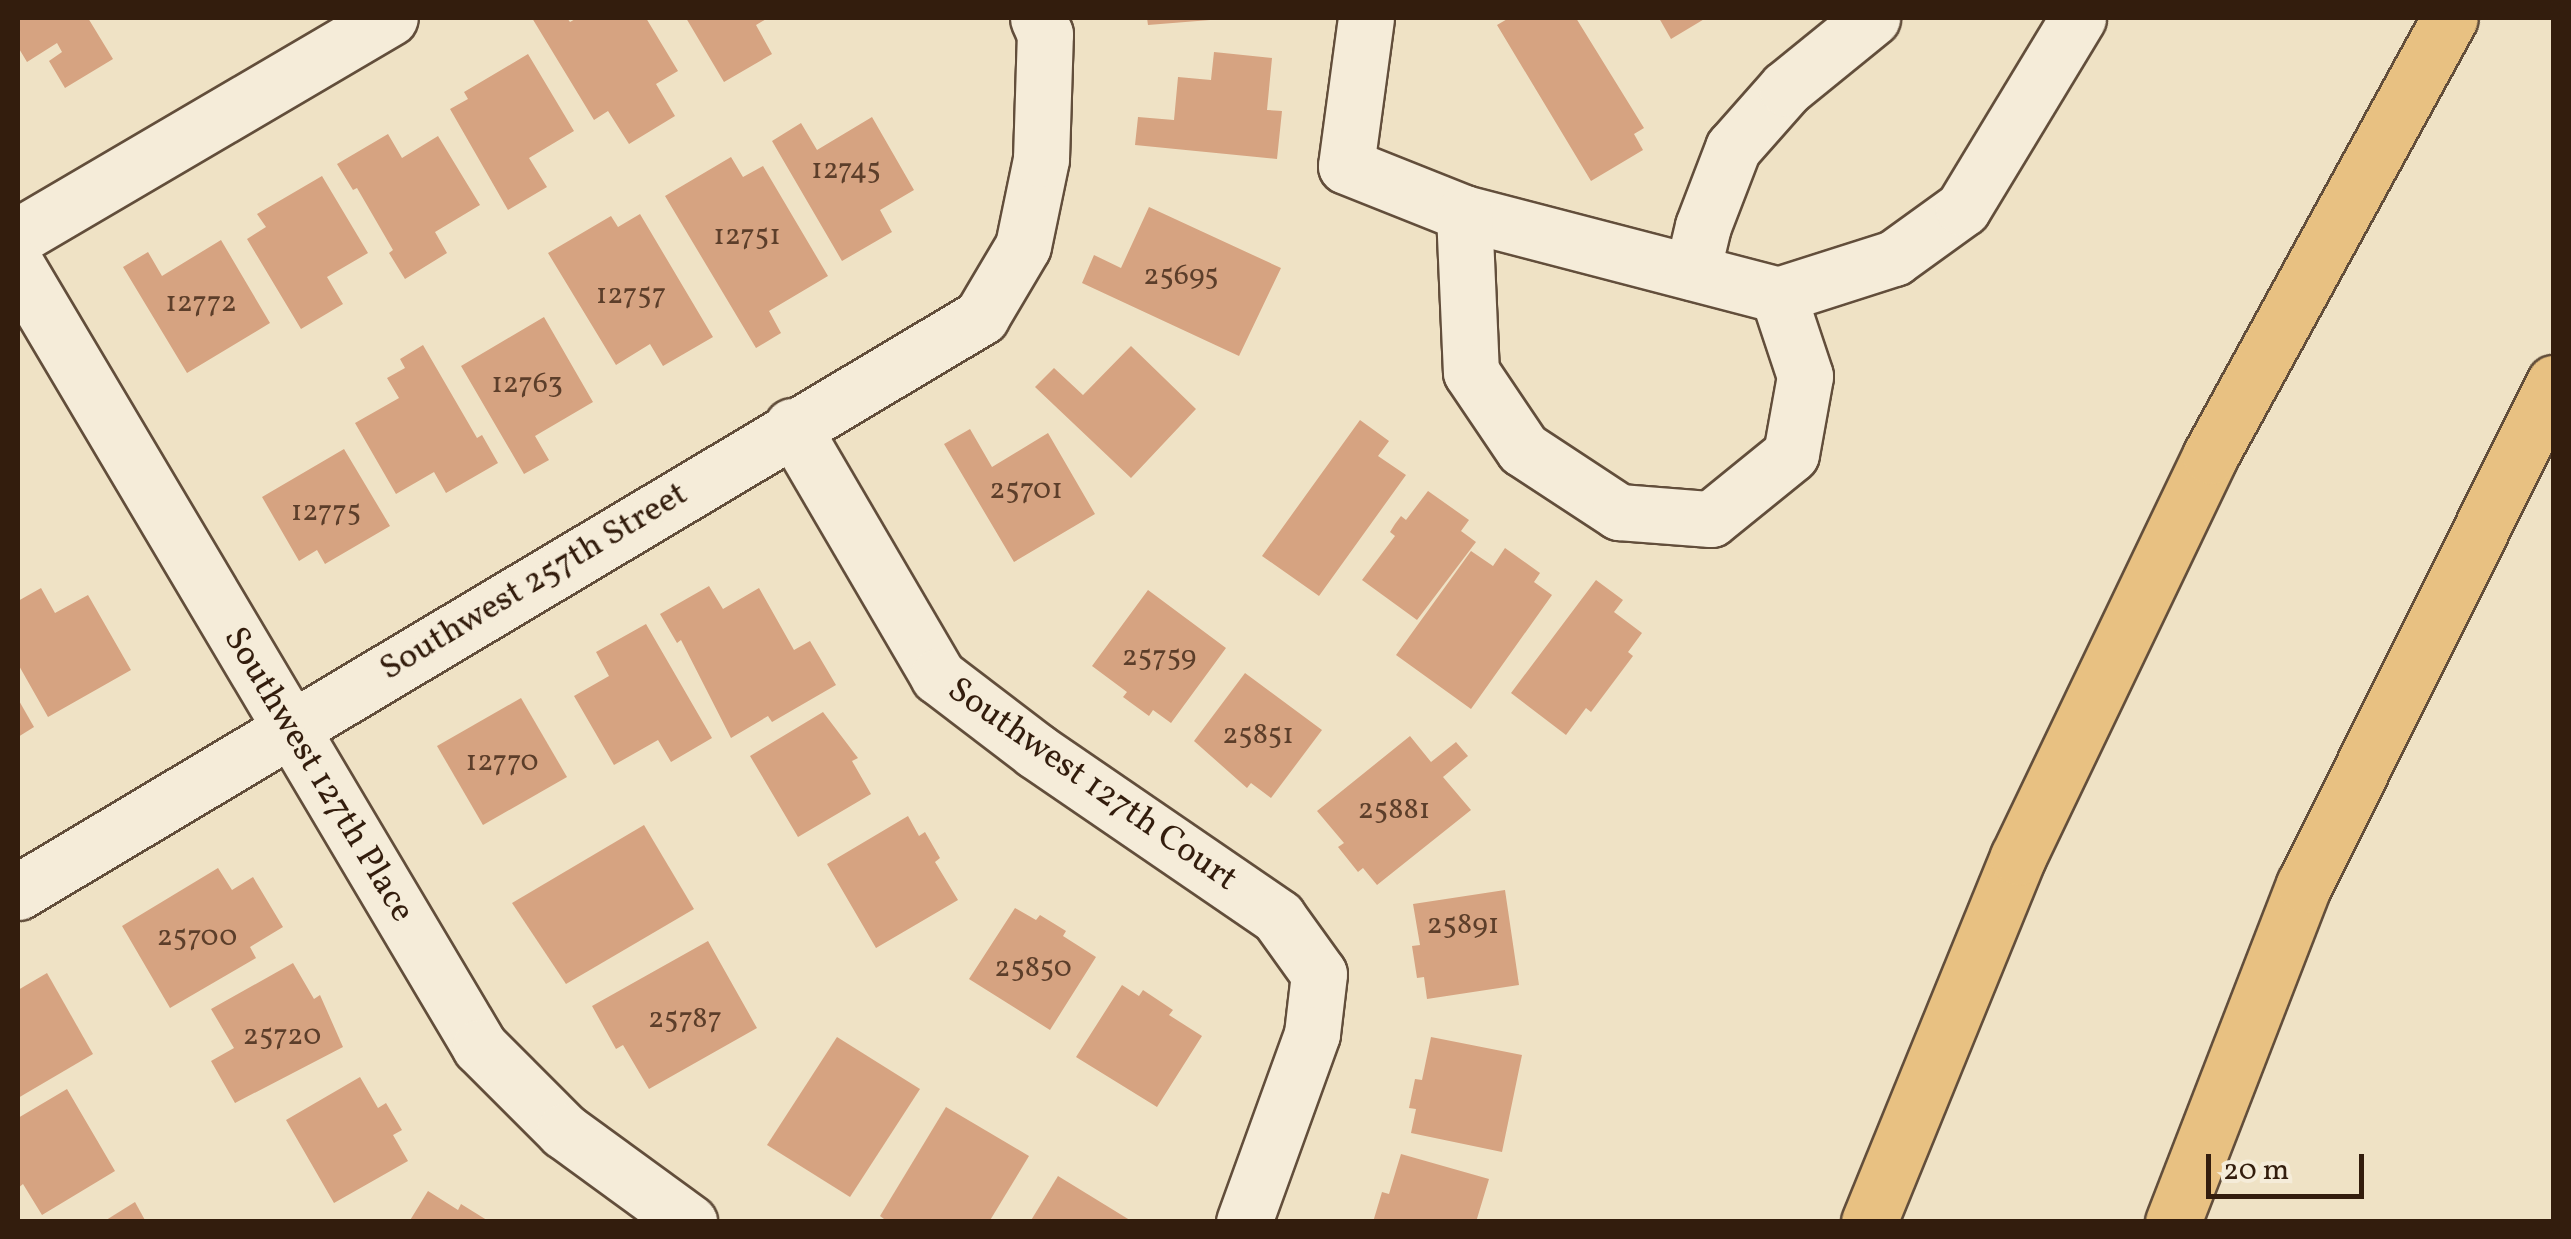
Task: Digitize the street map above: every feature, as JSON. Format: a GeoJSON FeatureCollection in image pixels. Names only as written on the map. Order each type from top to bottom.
{"type":"FeatureCollection","features":[{"type":"Feature","properties":{"kind":"highway"},"geometry":{"type":"LineString","coordinates":[[1870,1222],[2018,858],[2210,456],[2450,18]]}},
{"type":"Feature","properties":{"kind":"highway"},"geometry":{"type":"LineString","coordinates":[[2173,1222],[2304,885],[2554,383]]}},
{"type":"Feature","properties":{"kind":"street"},"geometry":{"type":"LineString","coordinates":[[18,236],[390,18]]}},
{"type":"Feature","properties":{"kind":"street","name":"Southwest 257th Street"},"geometry":{"type":"LineString","coordinates":[[18,892],[980,317],[1023,246],[1041,159],[1046,34],[1038,18]]}},
{"type":"Feature","properties":{"kind":"street"},"geometry":{"type":"LineString","coordinates":[[1366,18],[1346,166],[1464,214],[1778,294],[1894,258],[1964,208],[2078,18]]}},
{"type":"Feature","properties":{"kind":"street"},"geometry":{"type":"LineString","coordinates":[[1692,272],[1703,226],[1733,148],[1786,88],[1872,18]]}},
{"type":"Feature","properties":{"kind":"street"},"geometry":{"type":"LineString","coordinates":[[1464,214],[1471,372],[1522,449],[1619,512],[1711,519],[1791,454],[1805,376],[1778,294]]}},
{"type":"Feature","properties":{"kind":"street","name":"Southwest 127th Place"},"geometry":{"type":"LineString","coordinates":[[18,268],[288,731],[480,1047],[564,1131],[689,1222]]}},
{"type":"Feature","properties":{"kind":"street","name":"Southwest 127th Court"},"geometry":{"type":"LineString","coordinates":[[792,426],[938,676],[1036,751],[1278,917],[1319,974],[1312,1034],[1244,1222]]}},
{"type":"Feature","properties":{"kind":"building"},"geometry":{"type":"Polygon","coordinates":[[[18,18],[88,18],[113,59],[65,88],[49,61],[62,52],[57,43],[27,62],[18,47],[18,18]]]}},
{"type":"Feature","properties":{"kind":"building"},"geometry":{"type":"Polygon","coordinates":[[[532,18],[567,18],[570,22],[577,18],[646,18],[678,71],[656,84],[675,116],[629,144],[608,111],[594,120],[532,18]]]}},
{"type":"Feature","properties":{"kind":"building"},"geometry":{"type":"Polygon","coordinates":[[[686,18],[768,18],[756,25],[772,54],[724,82],[686,18]]]}},
{"type":"Feature","properties":{"kind":"building"},"geometry":{"type":"Polygon","coordinates":[[[1147,18],[1210,18],[1210,20],[1148,25],[1147,18]]]}},
{"type":"Feature","properties":{"kind":"building"},"geometry":{"type":"Polygon","coordinates":[[[1509,18],[1576,18],[1644,128],[1634,134],[1643,150],[1591,181],[1497,25],[1509,18]]]}},
{"type":"Feature","properties":{"kind":"building"},"geometry":{"type":"Polygon","coordinates":[[[1659,18],[1706,18],[1671,39],[1659,18]]]}},
{"type":"Feature","properties":{"kind":"building"},"geometry":{"type":"Polygon","coordinates":[[[1214,52],[1272,58],[1267,110],[1282,111],[1277,159],[1135,145],[1138,117],[1174,120],[1178,77],[1211,80],[1214,52]]]}},
{"type":"Feature","properties":{"kind":"building"},"geometry":{"type":"Polygon","coordinates":[[[528,54],[574,131],[529,158],[547,187],[508,210],[450,109],[468,99],[464,92],[528,54]]]}},
{"type":"Feature","properties":{"kind":"building"},"geometry":{"type":"Polygon","coordinates":[[[872,117],[914,190],[880,210],[892,232],[842,261],[772,141],[801,123],[817,150],[872,117]]]}},
{"type":"Feature","properties":{"kind":"building"},"geometry":{"type":"Polygon","coordinates":[[[388,134],[402,158],[438,136],[480,205],[435,232],[447,253],[405,279],[357,188],[353,190],[337,164],[388,134]]]}},
{"type":"Feature","properties":{"kind":"building"},"geometry":{"type":"Polygon","coordinates":[[[731,157],[743,177],[763,166],[828,276],[769,311],[781,333],[756,348],[665,196],[731,157]]]}},
{"type":"Feature","properties":{"kind":"building"},"geometry":{"type":"Polygon","coordinates":[[[322,176],[368,253],[327,277],[343,304],[301,329],[247,239],[266,227],[257,214],[322,176]]]}},
{"type":"Feature","properties":{"kind":"building"},"geometry":{"type":"Polygon","coordinates":[[[1149,207],[1281,268],[1239,356],[1082,283],[1094,255],[1121,268],[1149,207]]]}},
{"type":"Feature","properties":{"kind":"building"},"geometry":{"type":"Polygon","coordinates":[[[640,214],[713,337],[663,366],[650,344],[616,365],[548,253],[611,216],[618,227],[640,214]]]}},
{"type":"Feature","properties":{"kind":"building"},"geometry":{"type":"Polygon","coordinates":[[[221,240],[270,323],[187,373],[123,267],[148,252],[162,276],[221,240]]]}},
{"type":"Feature","properties":{"kind":"building"},"geometry":{"type":"Polygon","coordinates":[[[544,317],[593,402],[535,436],[549,460],[524,474],[461,366],[544,317]]]}},
{"type":"Feature","properties":{"kind":"building"},"geometry":{"type":"Polygon","coordinates":[[[423,345],[477,438],[482,435],[498,463],[446,493],[434,472],[396,494],[355,423],[399,398],[387,378],[405,368],[400,359],[423,345]]]}},
{"type":"Feature","properties":{"kind":"building"},"geometry":{"type":"Polygon","coordinates":[[[1131,346],[1196,409],[1131,478],[1035,387],[1054,368],[1083,395],[1131,346]]]}},
{"type":"Feature","properties":{"kind":"building"},"geometry":{"type":"Polygon","coordinates":[[[1360,420],[1389,441],[1378,456],[1406,475],[1319,596],[1262,556],[1360,420]]]}},
{"type":"Feature","properties":{"kind":"building"},"geometry":{"type":"Polygon","coordinates":[[[970,429],[992,467],[1048,433],[1095,514],[1014,562],[944,444],[970,429]]]}},
{"type":"Feature","properties":{"kind":"building"},"geometry":{"type":"Polygon","coordinates":[[[344,449],[390,526],[325,564],[317,550],[299,561],[262,497],[344,449]]]}},
{"type":"Feature","properties":{"kind":"building"},"geometry":{"type":"Polygon","coordinates":[[[1428,491],[1469,520],[1461,531],[1476,542],[1417,620],[1362,580],[1395,536],[1390,532],[1395,524],[1401,516],[1406,520],[1428,491]]]}},
{"type":"Feature","properties":{"kind":"building"},"geometry":{"type":"Polygon","coordinates":[[[1505,548],[1540,573],[1534,582],[1552,595],[1471,709],[1396,655],[1471,551],[1493,566],[1505,548]]]}},
{"type":"Feature","properties":{"kind":"building"},"geometry":{"type":"Polygon","coordinates":[[[1596,580],[1623,600],[1614,612],[1642,633],[1628,652],[1633,656],[1591,712],[1586,708],[1566,735],[1511,693],[1596,580]]]}},
{"type":"Feature","properties":{"kind":"building"},"geometry":{"type":"Polygon","coordinates":[[[709,586],[723,609],[759,588],[794,650],[810,641],[836,685],[772,722],[768,716],[731,738],[681,640],[677,643],[660,614],[709,586]]]}},
{"type":"Feature","properties":{"kind":"building"},"geometry":{"type":"Polygon","coordinates":[[[41,588],[55,613],[88,595],[131,670],[48,717],[18,664],[18,601],[41,588]]]}},
{"type":"Feature","properties":{"kind":"building"},"geometry":{"type":"Polygon","coordinates":[[[1148,590],[1226,648],[1171,723],[1153,710],[1149,716],[1123,697],[1127,692],[1092,666],[1148,590]]]}},
{"type":"Feature","properties":{"kind":"building"},"geometry":{"type":"Polygon","coordinates":[[[646,624],[712,738],[671,762],[658,740],[614,765],[574,696],[609,676],[596,652],[646,624]]]}},
{"type":"Feature","properties":{"kind":"building"},"geometry":{"type":"Polygon","coordinates":[[[1245,673],[1322,730],[1271,798],[1251,783],[1247,788],[1194,741],[1245,673]]]}},
{"type":"Feature","properties":{"kind":"building"},"geometry":{"type":"Polygon","coordinates":[[[521,698],[567,777],[483,825],[437,746],[521,698]]]}},
{"type":"Feature","properties":{"kind":"building"},"geometry":{"type":"Polygon","coordinates":[[[18,699],[34,727],[18,737],[18,699]]]}},
{"type":"Feature","properties":{"kind":"building"},"geometry":{"type":"Polygon","coordinates":[[[823,712],[858,758],[852,761],[871,794],[798,837],[750,756],[823,712]]]}},
{"type":"Feature","properties":{"kind":"building"},"geometry":{"type":"Polygon","coordinates":[[[1410,736],[1431,762],[1456,742],[1468,756],[1443,777],[1471,810],[1377,885],[1363,868],[1358,872],[1338,847],[1344,843],[1317,811],[1410,736]]]}},
{"type":"Feature","properties":{"kind":"building"},"geometry":{"type":"Polygon","coordinates":[[[908,816],[919,836],[925,832],[940,858],[935,862],[958,900],[876,948],[827,864],[908,816]]]}},
{"type":"Feature","properties":{"kind":"building"},"geometry":{"type":"Polygon","coordinates":[[[644,825],[694,909],[566,984],[512,903],[644,825]]]}},
{"type":"Feature","properties":{"kind":"building"},"geometry":{"type":"Polygon","coordinates":[[[218,868],[232,890],[253,877],[283,927],[250,947],[256,958],[170,1008],[122,926],[218,868]]]}},
{"type":"Feature","properties":{"kind":"building"},"geometry":{"type":"Polygon","coordinates":[[[1505,890],[1519,985],[1427,999],[1424,977],[1417,978],[1412,946],[1420,945],[1413,904],[1505,890]]]}},
{"type":"Feature","properties":{"kind":"building"},"geometry":{"type":"Polygon","coordinates":[[[1015,908],[1036,920],[1040,915],[1096,957],[1050,1030],[969,979],[1015,908]]]}},
{"type":"Feature","properties":{"kind":"building"},"geometry":{"type":"Polygon","coordinates":[[[708,941],[757,1028],[649,1089],[623,1045],[616,1049],[592,1006],[708,941]]]}},
{"type":"Feature","properties":{"kind":"building"},"geometry":{"type":"Polygon","coordinates":[[[293,963],[314,999],[320,995],[343,1047],[235,1103],[211,1061],[234,1048],[211,1009],[293,963]]]}},
{"type":"Feature","properties":{"kind":"building"},"geometry":{"type":"Polygon","coordinates":[[[47,973],[93,1054],[18,1098],[18,990],[47,973]]]}},
{"type":"Feature","properties":{"kind":"building"},"geometry":{"type":"Polygon","coordinates":[[[1122,985],[1139,996],[1143,990],[1173,1010],[1169,1015],[1202,1036],[1157,1107],[1076,1057],[1122,985]]]}},
{"type":"Feature","properties":{"kind":"building"},"geometry":{"type":"Polygon","coordinates":[[[837,1037],[920,1089],[850,1197],[767,1145],[837,1037]]]}},
{"type":"Feature","properties":{"kind":"building"},"geometry":{"type":"Polygon","coordinates":[[[1431,1037],[1522,1055],[1502,1152],[1411,1133],[1416,1109],[1409,1108],[1415,1079],[1422,1080],[1431,1037]]]}},
{"type":"Feature","properties":{"kind":"building"},"geometry":{"type":"Polygon","coordinates":[[[360,1077],[378,1108],[386,1103],[402,1130],[393,1135],[408,1161],[334,1203],[286,1120],[360,1077]]]}},
{"type":"Feature","properties":{"kind":"building"},"geometry":{"type":"Polygon","coordinates":[[[67,1089],[115,1171],[42,1215],[23,1184],[18,1188],[18,1118],[67,1089]]]}},
{"type":"Feature","properties":{"kind":"building"},"geometry":{"type":"Polygon","coordinates":[[[946,1107],[1029,1156],[989,1222],[888,1222],[880,1216],[946,1107]]]}},
{"type":"Feature","properties":{"kind":"building"},"geometry":{"type":"Polygon","coordinates":[[[1401,1154],[1489,1179],[1476,1222],[1373,1222],[1382,1192],[1389,1194],[1401,1154]]]}},
{"type":"Feature","properties":{"kind":"building"},"geometry":{"type":"Polygon","coordinates":[[[1058,1176],[1133,1222],[1030,1222],[1058,1176]]]}},
{"type":"Feature","properties":{"kind":"building"},"geometry":{"type":"Polygon","coordinates":[[[428,1191],[458,1210],[461,1204],[490,1222],[409,1222],[428,1191]]]}},
{"type":"Feature","properties":{"kind":"building"},"geometry":{"type":"Polygon","coordinates":[[[135,1202],[146,1222],[103,1222],[135,1202]]]}}]}
